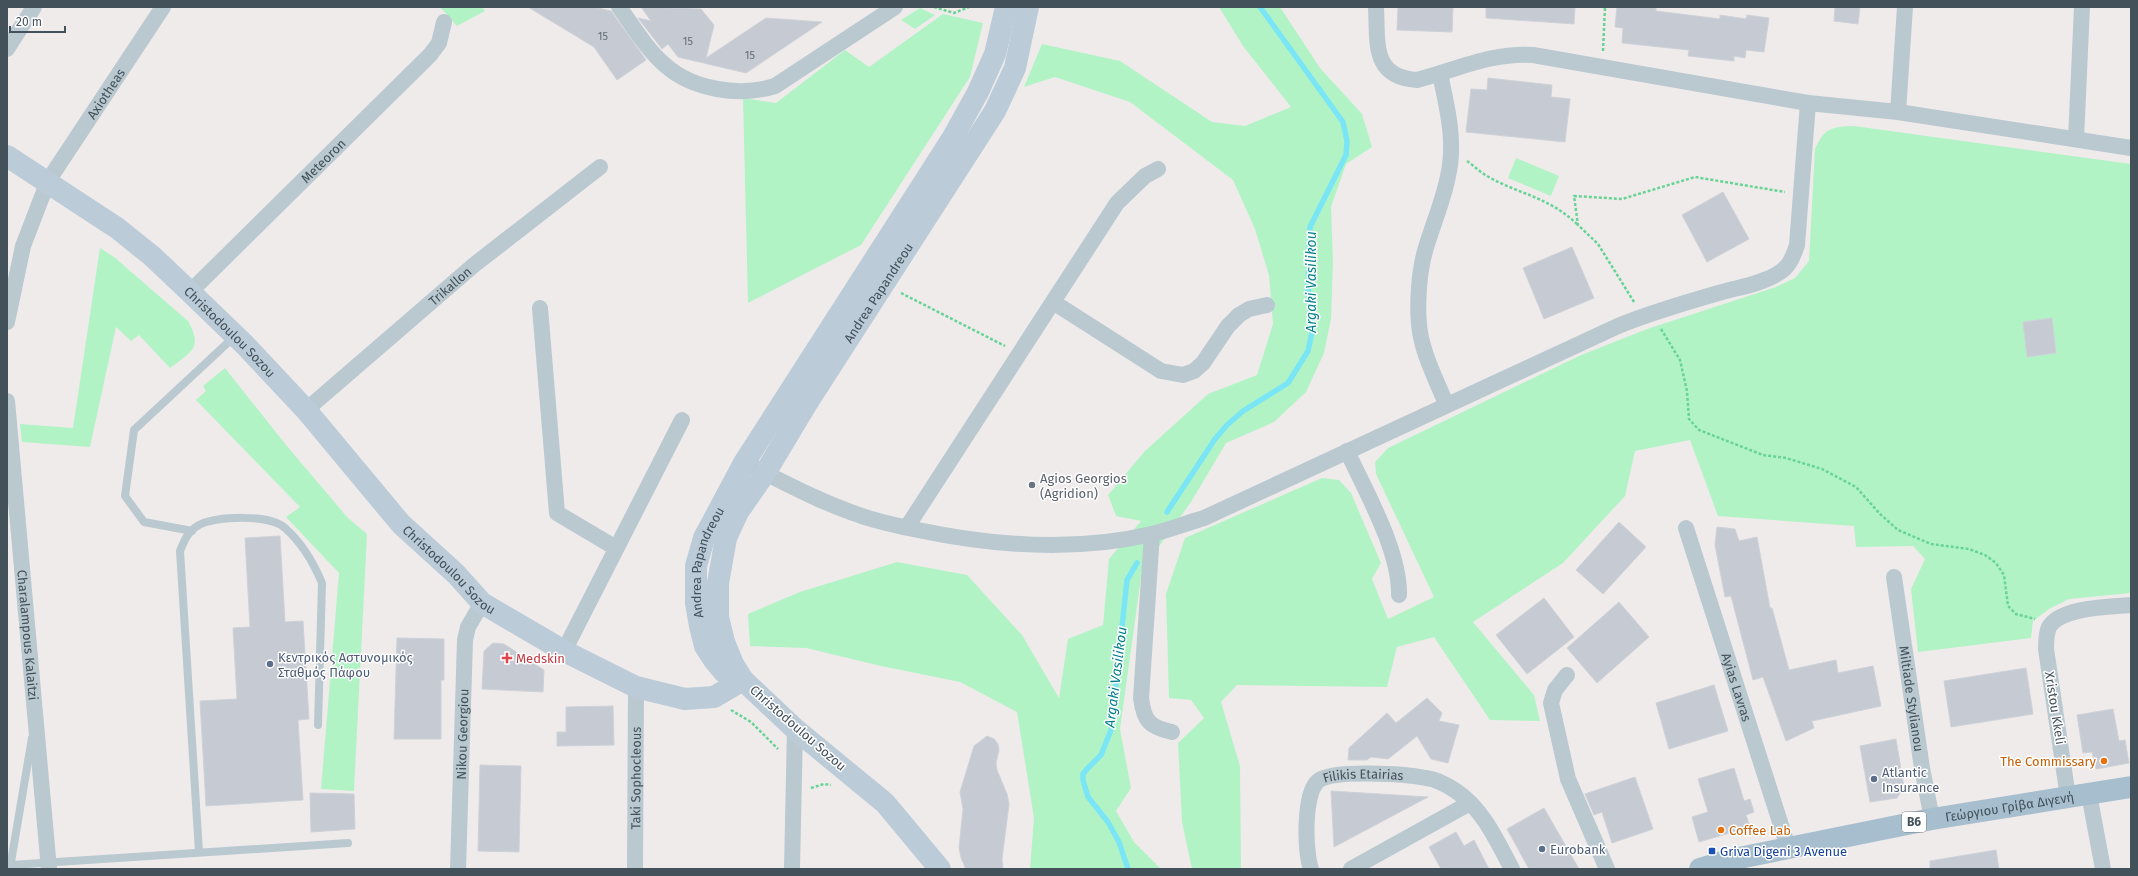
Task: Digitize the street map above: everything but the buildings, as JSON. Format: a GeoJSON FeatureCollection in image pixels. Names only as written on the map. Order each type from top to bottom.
{"type":"FeatureCollection","features":[{"type":"Feature","properties":{"kind":"main road","name":"Γεώργιου Γρίβα Διγενή"},"geometry":{"type":"LineString","coordinates":[[1700,869],[1729,860],[1788,847],[1932,819],[2131,787]]}},
{"type":"Feature","properties":{"kind":"street"},"geometry":{"type":"LineString","coordinates":[[7,49],[34,7]]}},
{"type":"Feature","properties":{"kind":"street","name":"Axiotheas"},"geometry":{"type":"LineString","coordinates":[[48,181],[163,7]]}},
{"type":"Feature","properties":{"kind":"street"},"geometry":{"type":"LineString","coordinates":[[619,7],[664,65],[679,76],[718,89],[745,91],[763,90],[775,86],[895,7]]}},
{"type":"Feature","properties":{"kind":"street","name":"Andrea Papandreou"},"geometry":{"type":"LineString","coordinates":[[743,680],[724,672],[705,646],[696,603],[696,566],[704,538],[744,463],[952,139],[978,92],[996,54],[1006,7]]}},
{"type":"Feature","properties":{"kind":"street","name":"Andrea Papandreou"},"geometry":{"type":"LineString","coordinates":[[743,680],[733,664],[724,642],[718,617],[718,583],[723,549],[731,525],[738,512],[765,473],[811,397],[995,111],[1015,68],[1028,7]]}},
{"type":"Feature","properties":{"kind":"street"},"geometry":{"type":"LineString","coordinates":[[1376,7],[1380,56],[1389,72],[1406,80],[1417,80],[1489,58],[1514,54],[1603,67],[1808,103],[1898,112],[2131,148]]}},
{"type":"Feature","properties":{"kind":"street"},"geometry":{"type":"LineString","coordinates":[[1898,112],[1905,7]]}},
{"type":"Feature","properties":{"kind":"street"},"geometry":{"type":"LineString","coordinates":[[2076,139],[2082,7]]}},
{"type":"Feature","properties":{"kind":"street","name":"Meteoron"},"geometry":{"type":"LineString","coordinates":[[190,292],[430,55],[439,43],[444,22]]}},
{"type":"Feature","properties":{"kind":"street"},"geometry":{"type":"LineString","coordinates":[[1440,74],[1449,120],[1451,154],[1448,176],[1424,254],[1418,306],[1419,326],[1424,346],[1446,404]]}},
{"type":"Feature","properties":{"kind":"street"},"geometry":{"type":"LineString","coordinates":[[744,463],[814,498],[860,516],[907,527],[991,543],[1041,546],[1110,541],[1152,534],[1204,518],[1446,404],[1647,314],[1758,282],[1777,275],[1786,268],[1792,259],[1797,245],[1808,103]]}},
{"type":"Feature","properties":{"kind":"street","name":"Christodoulou Sozou"},"geometry":{"type":"LineString","coordinates":[[7,156],[48,181],[117,228],[152,256],[235,336],[306,410],[401,524],[456,574],[482,603],[564,651],[636,686],[685,699],[714,697],[743,680],[795,729],[885,803],[940,869]]}},
{"type":"Feature","properties":{"kind":"street","name":"Trikallon"},"geometry":{"type":"LineString","coordinates":[[306,410],[474,266],[600,167]]}},
{"type":"Feature","properties":{"kind":"street"},"geometry":{"type":"LineString","coordinates":[[907,527],[1117,203],[1145,176],[1158,169]]}},
{"type":"Feature","properties":{"kind":"street"},"geometry":{"type":"LineString","coordinates":[[7,322],[23,246],[48,181]]}},
{"type":"Feature","properties":{"kind":"street"},"geometry":{"type":"LineString","coordinates":[[1053,302],[1161,371],[1183,375],[1194,371],[1203,363],[1228,326],[1239,314],[1249,309],[1267,305]]}},
{"type":"Feature","properties":{"kind":"street"},"geometry":{"type":"LineString","coordinates":[[540,308],[557,513],[616,548]]}},
{"type":"Feature","properties":{"kind":"street","name":"Charalampous Kalaitzi"},"geometry":{"type":"LineString","coordinates":[[7,401],[49,865]]}},
{"type":"Feature","properties":{"kind":"street"},"geometry":{"type":"LineString","coordinates":[[564,651],[682,420]]}},
{"type":"Feature","properties":{"kind":"street"},"geometry":{"type":"LineString","coordinates":[[1347,451],[1392,550],[1399,581],[1399,595]]}},
{"type":"Feature","properties":{"kind":"street","name":"Ayias Lavras"},"geometry":{"type":"LineString","coordinates":[[1686,528],[1788,847]]}},
{"type":"Feature","properties":{"kind":"street"},"geometry":{"type":"LineString","coordinates":[[1152,534],[1141,698],[1145,717],[1150,724],[1172,732]]}},
{"type":"Feature","properties":{"kind":"street","name":"Miltiade Stylianou"},"geometry":{"type":"LineString","coordinates":[[1894,577],[1922,768],[1932,819]]}},
{"type":"Feature","properties":{"kind":"street","name":"Nikou Georgiou"},"geometry":{"type":"LineString","coordinates":[[458,869],[465,640],[468,627],[482,603]]}},
{"type":"Feature","properties":{"kind":"street"},"geometry":{"type":"LineString","coordinates":[[2054,621],[2065,615],[2078,612],[2131,605]]}},
{"type":"Feature","properties":{"kind":"street","name":"Xristou Kkeli"},"geometry":{"type":"LineString","coordinates":[[2054,621],[2049,628],[2046,649],[2079,796],[2103,869]]}},
{"type":"Feature","properties":{"kind":"street"},"geometry":{"type":"LineString","coordinates":[[1567,675],[1555,690],[1551,703],[1568,779],[1607,869]]}},
{"type":"Feature","properties":{"kind":"street","name":"Taki Sophocleous"},"geometry":{"type":"LineString","coordinates":[[635,869],[636,686]]}},
{"type":"Feature","properties":{"kind":"street"},"geometry":{"type":"LineString","coordinates":[[792,869],[795,729]]}},
{"type":"Feature","properties":{"kind":"street","name":"Filikis Etairias"},"geometry":{"type":"LineString","coordinates":[[1311,869],[1308,853],[1307,808],[1310,794],[1318,780],[1327,776],[1353,773],[1426,778],[1444,783],[1457,791],[1470,803],[1493,832],[1512,869]]}},
{"type":"Feature","properties":{"kind":"street"},"geometry":{"type":"LineString","coordinates":[[1351,869],[1470,803]]}},
{"type":"Feature","properties":{"kind":"lane"},"geometry":{"type":"LineString","coordinates":[[192,531],[144,522],[125,496],[134,430],[235,336]]}},
{"type":"Feature","properties":{"kind":"lane"},"geometry":{"type":"LineString","coordinates":[[199,852],[180,551],[187,535],[199,525],[225,519],[265,519],[284,527],[296,539],[315,567],[322,583],[318,725]]}},
{"type":"Feature","properties":{"kind":"lane"},"geometry":{"type":"LineString","coordinates":[[36,716],[10,867],[348,842]]}},
{"type":"Feature","properties":{"kind":"path"},"geometry":{"type":"LineString","coordinates":[[934,7],[954,13],[969,7]]}},
{"type":"Feature","properties":{"kind":"path"},"geometry":{"type":"LineString","coordinates":[[1603,67],[1605,7]]}},
{"type":"Feature","properties":{"kind":"path"},"geometry":{"type":"LineString","coordinates":[[1464,158],[1487,176],[1539,198],[1565,213],[1598,244],[1680,360],[1687,391],[1689,419],[1699,430],[1763,456],[1786,458],[1822,469],[1856,487],[1880,514],[1898,530],[1931,544],[1969,549],[1985,555],[1996,563],[2004,575],[2008,606],[2016,614],[2028,618],[2054,621]]}},
{"type":"Feature","properties":{"kind":"path"},"geometry":{"type":"LineString","coordinates":[[1578,225],[1574,196],[1622,199],[1695,177],[1801,195]]}},
{"type":"Feature","properties":{"kind":"path"},"geometry":{"type":"LineString","coordinates":[[884,285],[1020,354]]}},
{"type":"Feature","properties":{"kind":"path"},"geometry":{"type":"LineString","coordinates":[[724,709],[731,710],[751,722],[774,743],[780,754]]}},
{"type":"Feature","properties":{"kind":"path"},"geometry":{"type":"LineString","coordinates":[[793,783],[813,788],[824,784],[833,786]]}},
{"type":"Feature","properties":{"kind":"green space"},"geometry":{"type":"Polygon","coordinates":[[[440,7],[482,7],[485,11],[457,26],[440,7]]]}},
{"type":"Feature","properties":{"kind":"green space"},"geometry":{"type":"Polygon","coordinates":[[[1219,7],[1280,7],[1320,68],[1362,114],[1372,147],[1346,164],[1331,207],[1333,261],[1331,319],[1324,353],[1306,392],[1274,422],[1226,443],[1191,502],[1142,570],[1120,729],[1131,788],[1116,811],[1134,842],[1161,869],[1030,869],[1034,818],[1017,712],[960,682],[881,666],[806,648],[750,646],[748,614],[800,592],[897,562],[967,575],[1022,635],[1059,698],[1068,639],[1103,625],[1109,559],[1141,521],[1116,516],[1108,495],[1145,451],[1208,394],[1257,375],[1273,324],[1269,275],[1255,229],[1233,180],[1130,102],[1055,77],[1024,87],[1042,44],[1120,61],[1212,122],[1245,126],[1291,107],[1243,46],[1219,7]]]}},
{"type":"Feature","properties":{"kind":"green space"},"geometry":{"type":"Polygon","coordinates":[[[920,8],[935,15],[915,29],[901,20],[920,8]]]}},
{"type":"Feature","properties":{"kind":"green space"},"geometry":{"type":"Polygon","coordinates":[[[943,14],[983,23],[970,77],[861,245],[748,303],[743,98],[776,103],[845,50],[869,67],[943,14]]]}},
{"type":"Feature","properties":{"kind":"green space"},"geometry":{"type":"Polygon","coordinates":[[[1854,126],[2131,164],[2131,593],[2069,599],[2049,609],[2033,621],[2031,638],[1918,652],[1911,589],[1925,559],[1913,546],[1856,547],[1854,526],[1718,516],[1690,440],[1635,451],[1625,496],[1563,563],[1473,622],[1534,695],[1540,721],[1490,720],[1434,637],[1397,647],[1387,687],[1237,685],[1221,702],[1240,766],[1241,869],[1192,869],[1182,822],[1178,743],[1204,718],[1191,700],[1169,698],[1166,594],[1185,538],[1322,478],[1339,480],[1351,493],[1381,563],[1372,579],[1388,619],[1434,597],[1376,474],[1375,462],[1388,448],[1579,356],[1647,329],[1776,287],[1795,278],[1809,261],[1815,149],[1826,132],[1835,128],[1854,126]]]}},
{"type":"Feature","properties":{"kind":"green space"},"geometry":{"type":"Polygon","coordinates":[[[1516,158],[1559,176],[1551,196],[1508,178],[1516,158]]]}},
{"type":"Feature","properties":{"kind":"green space"},"geometry":{"type":"Polygon","coordinates":[[[100,248],[114,257],[188,321],[195,337],[193,348],[170,368],[139,335],[131,341],[116,327],[90,447],[22,442],[20,424],[73,428],[100,248]]]}},
{"type":"Feature","properties":{"kind":"green space"},"geometry":{"type":"Polygon","coordinates":[[[225,368],[286,445],[348,518],[367,534],[354,791],[321,789],[339,573],[286,517],[300,507],[196,400],[206,391],[203,386],[225,368]]]}},
{"type":"Feature","properties":{"kind":"waterway","name":"Argaki Vasilikou"},"geometry":{"type":"LineString","coordinates":[[1167,512],[1215,439],[1227,425],[1243,411],[1288,383],[1308,351],[1312,332],[1308,288],[1310,227],[1346,155],[1347,141],[1343,122],[1260,7]]}},
{"type":"Feature","properties":{"kind":"waterway","name":"Argaki Vasilikou"},"geometry":{"type":"LineString","coordinates":[[1128,869],[1119,842],[1108,822],[1088,797],[1083,780],[1083,774],[1101,755],[1111,730],[1127,580],[1137,563]]}},
{"type":"Feature","properties":{"kind":"place","name":"Agios Georgios (Agridion)"},"geometry":{"type":"Point","coordinates":[1032,485]}},
{"type":"Feature","properties":{"kind":"place","name":"Medskin"},"geometry":{"type":"Point","coordinates":[507,658]}},
{"type":"Feature","properties":{"kind":"place","name":"Κεντρικός Αστυνομικός Σταθμός Πάφου"},"geometry":{"type":"Point","coordinates":[270,664]}},
{"type":"Feature","properties":{"kind":"place","name":"The Commissary"},"geometry":{"type":"Point","coordinates":[2104,761]}},
{"type":"Feature","properties":{"kind":"place","name":"Atlantic Insurance"},"geometry":{"type":"Point","coordinates":[1874,779]}},
{"type":"Feature","properties":{"kind":"place","name":"Coffee Lab"},"geometry":{"type":"Point","coordinates":[1721,830]}},
{"type":"Feature","properties":{"kind":"place","name":"Eurobank"},"geometry":{"type":"Point","coordinates":[1542,849]}},
{"type":"Feature","properties":{"kind":"place","name":"Griva Digeni 3 Avenue"},"geometry":{"type":"Point","coordinates":[1712,851]}}]}
